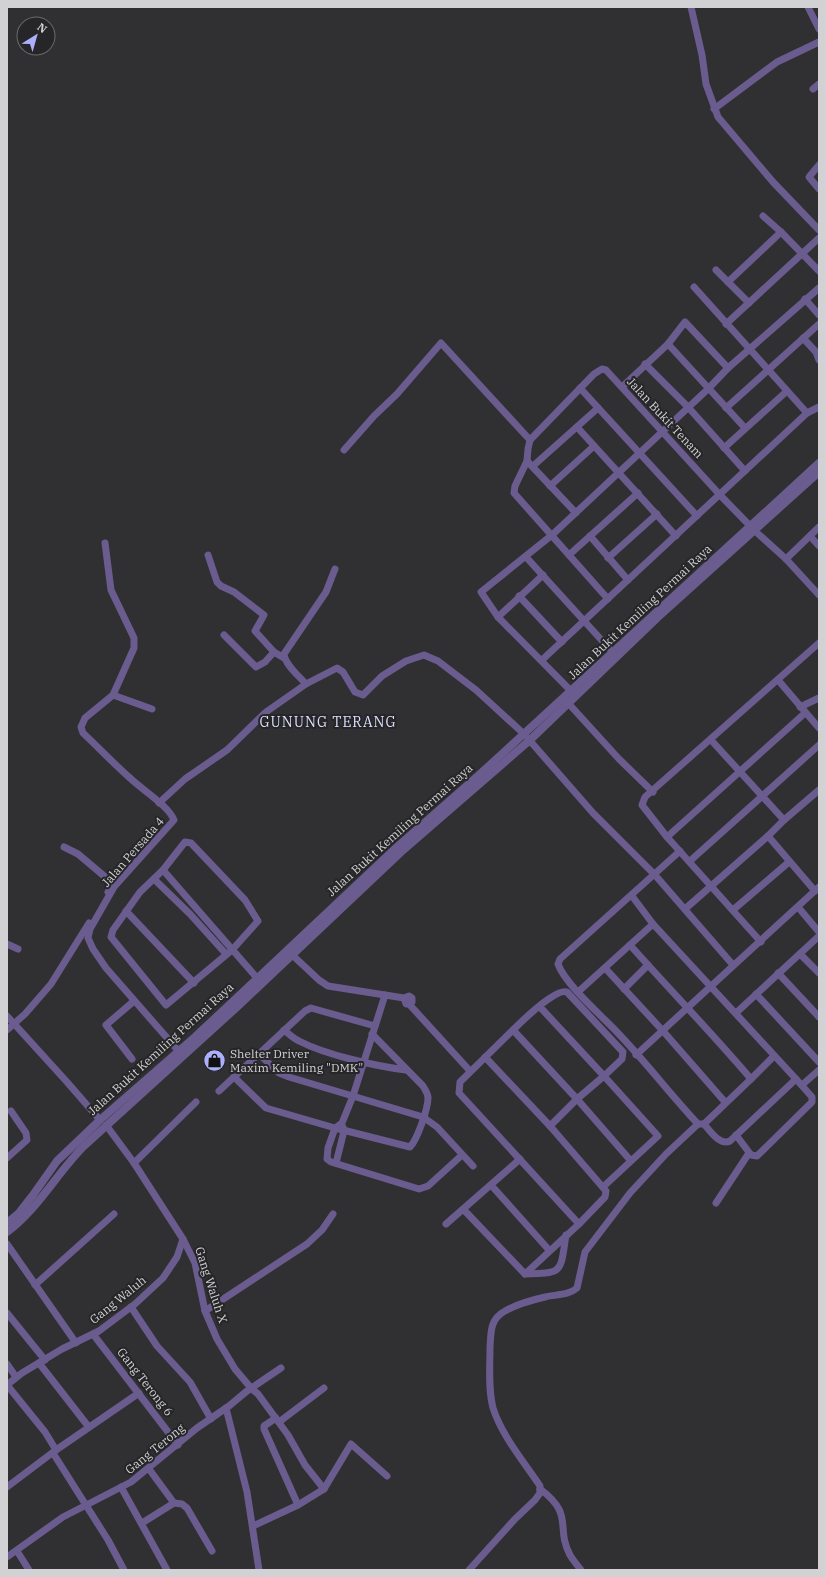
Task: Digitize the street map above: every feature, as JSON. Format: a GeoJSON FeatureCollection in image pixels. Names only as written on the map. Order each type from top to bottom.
{"type":"FeatureCollection","features":[{"type":"Feature","properties":{"kind":"street"},"geometry":{"type":"LineString","coordinates":[[691,7],[702,55],[706,84],[718,117],[773,182],[819,230]]}},
{"type":"Feature","properties":{"kind":"street"},"geometry":{"type":"LineString","coordinates":[[808,7],[819,29]]}},
{"type":"Feature","properties":{"kind":"street"},"geometry":{"type":"LineString","coordinates":[[714,109],[777,62],[819,42]]}},
{"type":"Feature","properties":{"kind":"street"},"geometry":{"type":"LineString","coordinates":[[819,165],[809,177],[819,188]]}},
{"type":"Feature","properties":{"kind":"street"},"geometry":{"type":"LineString","coordinates":[[763,216],[803,253],[819,271]]}},
{"type":"Feature","properties":{"kind":"street"},"geometry":{"type":"LineString","coordinates":[[728,282],[781,232]]}},
{"type":"Feature","properties":{"kind":"street"},"geometry":{"type":"LineString","coordinates":[[726,324],[819,238]]}},
{"type":"Feature","properties":{"kind":"street"},"geometry":{"type":"LineString","coordinates":[[716,270],[749,303]]}},
{"type":"Feature","properties":{"kind":"street"},"geometry":{"type":"LineString","coordinates":[[694,287],[807,413]]}},
{"type":"Feature","properties":{"kind":"street"},"geometry":{"type":"LineString","coordinates":[[571,692],[542,660],[498,617],[481,592],[552,535],[640,454],[728,368],[819,288]]}},
{"type":"Feature","properties":{"kind":"street"},"geometry":{"type":"LineString","coordinates":[[805,299],[819,315]]}},
{"type":"Feature","properties":{"kind":"street"},"geometry":{"type":"LineString","coordinates":[[622,387],[668,344],[685,322],[728,368]]}},
{"type":"Feature","properties":{"kind":"street"},"geometry":{"type":"LineString","coordinates":[[726,408],[819,324]]}},
{"type":"Feature","properties":{"kind":"street"},"geometry":{"type":"LineString","coordinates":[[803,338],[816,352],[819,360]]}},
{"type":"Feature","properties":{"kind":"street"},"geometry":{"type":"LineString","coordinates":[[344,450],[374,416],[397,394],[441,343],[530,440],[528,449],[530,464],[576,512]]}},
{"type":"Feature","properties":{"kind":"street"},"geometry":{"type":"LineString","coordinates":[[668,344],[745,428]]}},
{"type":"Feature","properties":{"kind":"street"},"geometry":{"type":"LineString","coordinates":[[645,364],[688,407],[745,471]]}},
{"type":"Feature","properties":{"kind":"street","name":"Jalan Bukit Tenam"},"geometry":{"type":"LineString","coordinates":[[530,440],[594,374],[602,370],[608,372],[664,431],[720,495],[753,529],[786,559],[819,595]]}},
{"type":"Feature","properties":{"kind":"street"},"geometry":{"type":"LineString","coordinates":[[580,388],[697,516]]}},
{"type":"Feature","properties":{"kind":"street"},"geometry":{"type":"LineString","coordinates":[[724,448],[787,391]]}},
{"type":"Feature","properties":{"kind":"street"},"geometry":{"type":"LineString","coordinates":[[542,660],[807,413],[819,407]]}},
{"type":"Feature","properties":{"kind":"street"},"geometry":{"type":"LineString","coordinates":[[598,408],[577,427],[530,464],[515,486],[514,493],[608,599]]}},
{"type":"Feature","properties":{"kind":"street"},"geometry":{"type":"LineString","coordinates":[[577,427],[676,536]]}},
{"type":"Feature","properties":{"kind":"street"},"geometry":{"type":"LineString","coordinates":[[550,486],[594,446]]}},
{"type":"Feature","properties":{"kind":"street","name":"Jalan Bukit Kemiling Permai Raya"},"geometry":{"type":"LineString","coordinates":[[753,529],[819,463]]}},
{"type":"Feature","properties":{"kind":"street","name":"Jalan Bukit Kemiling Permai Raya"},"geometry":{"type":"LineString","coordinates":[[7,1222],[19,1213],[103,1123],[180,1054],[289,952],[527,737],[571,692],[658,617],[753,529],[819,472]]}},
{"type":"Feature","properties":{"kind":"street"},"geometry":{"type":"LineString","coordinates":[[569,555],[638,493]]}},
{"type":"Feature","properties":{"kind":"street"},"geometry":{"type":"LineString","coordinates":[[608,558],[657,514]]}},
{"type":"Feature","properties":{"kind":"street"},"geometry":{"type":"LineString","coordinates":[[786,559],[819,527]]}},
{"type":"Feature","properties":{"kind":"street"},"geometry":{"type":"LineString","coordinates":[[590,536],[628,580]]}},
{"type":"Feature","properties":{"kind":"street"},"geometry":{"type":"LineString","coordinates":[[810,536],[819,546]]}},
{"type":"Feature","properties":{"kind":"street"},"geometry":{"type":"LineString","coordinates":[[105,543],[111,590],[134,638],[134,648],[113,695],[152,709]]}},
{"type":"Feature","properties":{"kind":"street"},"geometry":{"type":"LineString","coordinates":[[208,555],[217,582],[220,586],[234,592],[264,615],[256,631],[274,652],[284,658],[306,684]]}},
{"type":"Feature","properties":{"kind":"street"},"geometry":{"type":"LineString","coordinates":[[526,557],[615,654]]}},
{"type":"Feature","properties":{"kind":"street"},"geometry":{"type":"LineString","coordinates":[[284,658],[286,652],[326,592],[335,569]]}},
{"type":"Feature","properties":{"kind":"street"},"geometry":{"type":"LineString","coordinates":[[498,617],[543,575]]}},
{"type":"Feature","properties":{"kind":"street"},"geometry":{"type":"LineString","coordinates":[[519,596],[562,642]]}},
{"type":"Feature","properties":{"kind":"street"},"geometry":{"type":"LineString","coordinates":[[224,635],[256,667],[265,662],[274,652]]}},
{"type":"Feature","properties":{"kind":"street"},"geometry":{"type":"LineString","coordinates":[[761,942],[667,837],[642,805],[645,797],[819,643]]}},
{"type":"Feature","properties":{"kind":"street","name":"Jalan Bukit Kemiling Permai Raya"},"geometry":{"type":"LineString","coordinates":[[527,737],[569,704],[615,654]]}},
{"type":"Feature","properties":{"kind":"street"},"geometry":{"type":"LineString","coordinates":[[159,803],[185,779],[227,750],[266,712],[306,684],[337,668],[343,672],[355,692],[363,694],[382,676],[406,661],[424,655],[438,661],[476,690],[527,737],[593,813],[655,875],[733,965]]}},
{"type":"Feature","properties":{"kind":"street"},"geometry":{"type":"LineString","coordinates":[[778,680],[819,728]]}},
{"type":"Feature","properties":{"kind":"street","name":"Jalan Persada 4"},"geometry":{"type":"LineString","coordinates":[[113,695],[85,718],[81,727],[83,733],[130,779],[159,803],[174,818],[173,823],[114,887],[88,934],[93,949],[134,1001],[180,1054]]}},
{"type":"Feature","properties":{"kind":"street"},"geometry":{"type":"LineString","coordinates":[[800,707],[819,698]]}},
{"type":"Feature","properties":{"kind":"street"},"geometry":{"type":"LineString","coordinates":[[569,704],[619,759],[652,792]]}},
{"type":"Feature","properties":{"kind":"street"},"geometry":{"type":"LineString","coordinates":[[667,837],[805,713]]}},
{"type":"Feature","properties":{"kind":"street"},"geometry":{"type":"LineString","coordinates":[[711,740],[784,820]]}},
{"type":"Feature","properties":{"kind":"street"},"geometry":{"type":"LineString","coordinates":[[690,862],[819,745]]}},
{"type":"Feature","properties":{"kind":"street"},"geometry":{"type":"LineString","coordinates":[[685,909],[819,790]]}},
{"type":"Feature","properties":{"kind":"street"},"geometry":{"type":"LineString","coordinates":[[636,1055],[689,1008],[733,965],[761,942],[817,889],[789,862],[768,836]]}},
{"type":"Feature","properties":{"kind":"street"},"geometry":{"type":"LineString","coordinates":[[185,842],[190,842],[245,900],[258,921],[232,950],[166,1005],[111,937],[113,930],[126,910],[140,892],[154,879],[185,842]]}},
{"type":"Feature","properties":{"kind":"street"},"geometry":{"type":"LineString","coordinates":[[7,1030],[25,1014],[51,984],[112,886],[105,876],[78,854],[64,847]]}},
{"type":"Feature","properties":{"kind":"street"},"geometry":{"type":"LineString","coordinates":[[680,851],[559,961],[560,969],[578,992],[618,1033],[636,1055],[701,1124],[724,1142],[730,1141],[796,1079]]}},
{"type":"Feature","properties":{"kind":"street"},"geometry":{"type":"LineString","coordinates":[[733,910],[789,862]]}},
{"type":"Feature","properties":{"kind":"street"},"geometry":{"type":"LineString","coordinates":[[163,870],[257,978]]}},
{"type":"Feature","properties":{"kind":"street"},"geometry":{"type":"LineString","coordinates":[[154,879],[190,914],[226,954]]}},
{"type":"Feature","properties":{"kind":"street"},"geometry":{"type":"LineString","coordinates":[[632,896],[653,924],[712,986],[812,1097],[812,1102],[757,1156],[750,1153],[736,1135]]}},
{"type":"Feature","properties":{"kind":"street"},"geometry":{"type":"LineString","coordinates":[[798,907],[819,932]]}},
{"type":"Feature","properties":{"kind":"street"},"geometry":{"type":"LineString","coordinates":[[190,914],[197,908]]}},
{"type":"Feature","properties":{"kind":"street"},"geometry":{"type":"LineString","coordinates":[[126,910],[194,983]]}},
{"type":"Feature","properties":{"kind":"street"},"geometry":{"type":"LineString","coordinates":[[578,992],[653,924]]}},
{"type":"Feature","properties":{"kind":"street"},"geometry":{"type":"LineString","coordinates":[[736,1013],[819,936]]}},
{"type":"Feature","properties":{"kind":"street"},"geometry":{"type":"LineString","coordinates":[[7,944],[18,949]]}},
{"type":"Feature","properties":{"kind":"street"},"geometry":{"type":"LineString","coordinates":[[630,945],[689,1008],[751,1079]]}},
{"type":"Feature","properties":{"kind":"street"},"geometry":{"type":"LineString","coordinates":[[289,952],[319,980],[328,986],[404,998],[408,996],[412,997],[413,1001],[410,1004],[470,1071]]}},
{"type":"Feature","properties":{"kind":"street","name":"Jalan Bukit Kemiling Permai Raya"},"geometry":{"type":"LineString","coordinates":[[180,1054],[257,978],[289,952]]}},
{"type":"Feature","properties":{"kind":"street"},"geometry":{"type":"LineString","coordinates":[[800,954],[819,973]]}},
{"type":"Feature","properties":{"kind":"street"},"geometry":{"type":"LineString","coordinates":[[624,989],[648,965]]}},
{"type":"Feature","properties":{"kind":"street"},"geometry":{"type":"LineString","coordinates":[[605,968],[725,1102]]}},
{"type":"Feature","properties":{"kind":"street"},"geometry":{"type":"LineString","coordinates":[[778,973],[819,1017]]}},
{"type":"Feature","properties":{"kind":"street"},"geometry":{"type":"LineString","coordinates":[[550,1126],[623,1057],[623,1052],[565,991],[554,995],[513,1030],[470,1071],[460,1082],[459,1093],[579,1224]]}},
{"type":"Feature","properties":{"kind":"street"},"geometry":{"type":"LineString","coordinates":[[756,994],[819,1062]]}},
{"type":"Feature","properties":{"kind":"street"},"geometry":{"type":"LineString","coordinates":[[385,995],[353,1096],[342,1123],[335,1128],[327,1156],[328,1161],[419,1189],[428,1186],[462,1155]]}},
{"type":"Feature","properties":{"kind":"street"},"geometry":{"type":"LineString","coordinates":[[132,1059],[106,1025],[134,1001]]}},
{"type":"Feature","properties":{"kind":"street"},"geometry":{"type":"LineString","coordinates":[[540,1007],[658,1136],[603,1187]]}},
{"type":"Feature","properties":{"kind":"street"},"geometry":{"type":"LineString","coordinates":[[219,1091],[305,1011],[311,1008],[375,1026]]}},
{"type":"Feature","properties":{"kind":"street","name":"Gang Waluh X"},"geometry":{"type":"LineString","coordinates":[[7,1016],[103,1123],[134,1163],[183,1239],[195,1263],[205,1311],[217,1339],[235,1369],[258,1394],[278,1420],[305,1465],[324,1489]]}},
{"type":"Feature","properties":{"kind":"street"},"geometry":{"type":"LineString","coordinates":[[284,1030],[298,1041],[314,1048],[363,1062],[406,1070]]}},
{"type":"Feature","properties":{"kind":"street"},"geometry":{"type":"LineString","coordinates":[[513,1030],[577,1099],[631,1161]]}},
{"type":"Feature","properties":{"kind":"street"},"geometry":{"type":"LineString","coordinates":[[234,1078],[266,1108],[407,1147],[413,1144],[423,1117],[428,1099],[426,1091],[372,1034]]}},
{"type":"Feature","properties":{"kind":"street"},"geometry":{"type":"LineString","coordinates":[[259,1054],[279,1073],[289,1077],[423,1117],[437,1127],[473,1166]]}},
{"type":"Feature","properties":{"kind":"street"},"geometry":{"type":"LineString","coordinates":[[581,1570],[570,1554],[565,1540],[564,1521],[561,1511],[556,1503],[540,1489],[540,1486],[510,1441],[493,1407],[489,1370],[492,1323],[496,1317],[504,1311],[517,1305],[545,1297],[569,1293],[577,1288],[585,1252],[630,1194],[666,1154],[751,1079],[774,1056]]}},
{"type":"Feature","properties":{"kind":"street"},"geometry":{"type":"LineString","coordinates":[[485,1057],[550,1126],[606,1191],[605,1197],[579,1224],[549,1250],[525,1274]]}},
{"type":"Feature","properties":{"kind":"street"},"geometry":{"type":"LineString","coordinates":[[802,1085],[819,1070]]}},
{"type":"Feature","properties":{"kind":"street"},"geometry":{"type":"LineString","coordinates":[[134,1163],[196,1102]]}},
{"type":"Feature","properties":{"kind":"street"},"geometry":{"type":"LineString","coordinates":[[7,1158],[26,1140],[26,1133],[11,1111]]}},
{"type":"Feature","properties":{"kind":"street"},"geometry":{"type":"LineString","coordinates":[[336,1163],[344,1130],[342,1123]]}},
{"type":"Feature","properties":{"kind":"street"},"geometry":{"type":"LineString","coordinates":[[716,1202],[750,1153]]}},
{"type":"Feature","properties":{"kind":"street"},"geometry":{"type":"LineString","coordinates":[[446,1224],[520,1160]]}},
{"type":"Feature","properties":{"kind":"street"},"geometry":{"type":"LineString","coordinates":[[491,1185],[549,1250]]}},
{"type":"Feature","properties":{"kind":"street","name":"Jalan Bukit Kemiling Permai Raya"},"geometry":{"type":"LineString","coordinates":[[7,1232],[24,1219],[43,1188]]}},
{"type":"Feature","properties":{"kind":"street"},"geometry":{"type":"LineString","coordinates":[[464,1210],[525,1274],[546,1274],[556,1271],[559,1266],[566,1235]]}},
{"type":"Feature","properties":{"kind":"street"},"geometry":{"type":"LineString","coordinates":[[35,1285],[114,1214]]}},
{"type":"Feature","properties":{"kind":"street"},"geometry":{"type":"LineString","coordinates":[[205,1311],[308,1244],[322,1230],[333,1214]]}},
{"type":"Feature","properties":{"kind":"street","name":"Gang Waluh"},"geometry":{"type":"LineString","coordinates":[[7,1385],[16,1377],[42,1361],[93,1334],[131,1307],[163,1278],[177,1257],[183,1239]]}},
{"type":"Feature","properties":{"kind":"street"},"geometry":{"type":"LineString","coordinates":[[7,1244],[76,1342]]}},
{"type":"Feature","properties":{"kind":"street"},"geometry":{"type":"LineString","coordinates":[[131,1307],[157,1346],[190,1382],[211,1419]]}},
{"type":"Feature","properties":{"kind":"street"},"geometry":{"type":"LineString","coordinates":[[7,1313],[88,1426]]}},
{"type":"Feature","properties":{"kind":"street","name":"Gang Terong 6"},"geometry":{"type":"LineString","coordinates":[[93,1334],[178,1445]]}},
{"type":"Feature","properties":{"kind":"street"},"geometry":{"type":"LineString","coordinates":[[7,1364],[16,1377]]}},
{"type":"Feature","properties":{"kind":"street","name":"Gang Terong"},"geometry":{"type":"LineString","coordinates":[[7,1557],[63,1516],[131,1482],[251,1388],[281,1368]]}},
{"type":"Feature","properties":{"kind":"street"},"geometry":{"type":"LineString","coordinates":[[7,1385],[45,1432],[85,1506],[108,1540],[124,1570]]}},
{"type":"Feature","properties":{"kind":"street"},"geometry":{"type":"LineString","coordinates":[[298,1505],[264,1426],[278,1420],[324,1388]]}},
{"type":"Feature","properties":{"kind":"street"},"geometry":{"type":"LineString","coordinates":[[7,1487],[88,1426],[139,1393]]}},
{"type":"Feature","properties":{"kind":"street"},"geometry":{"type":"LineString","coordinates":[[226,1408],[253,1526],[259,1570]]}},
{"type":"Feature","properties":{"kind":"street"},"geometry":{"type":"LineString","coordinates":[[253,1526],[298,1505],[324,1489],[351,1444],[387,1476]]}},
{"type":"Feature","properties":{"kind":"street"},"geometry":{"type":"LineString","coordinates":[[149,1468],[174,1503]]}},
{"type":"Feature","properties":{"kind":"street"},"geometry":{"type":"LineString","coordinates":[[121,1487],[167,1570]]}},
{"type":"Feature","properties":{"kind":"street"},"geometry":{"type":"LineString","coordinates":[[469,1570],[515,1519],[535,1500],[540,1489]]}},
{"type":"Feature","properties":{"kind":"street"},"geometry":{"type":"LineString","coordinates":[[142,1523],[174,1503],[182,1504],[187,1508],[212,1551]]}},
{"type":"Feature","properties":{"kind":"street"},"geometry":{"type":"LineString","coordinates":[[17,1551],[29,1570]]}},
{"type":"Feature","properties":{"kind":"place","name":"Shelter Driver Maxim Kemiling \"DMK\""},"geometry":{"type":"Point","coordinates":[215,1061]}},
{"type":"Feature","properties":{"kind":"district","name":"GUNUNG TERANG"},"geometry":{"type":"Point","coordinates":[328,722]}}]}
